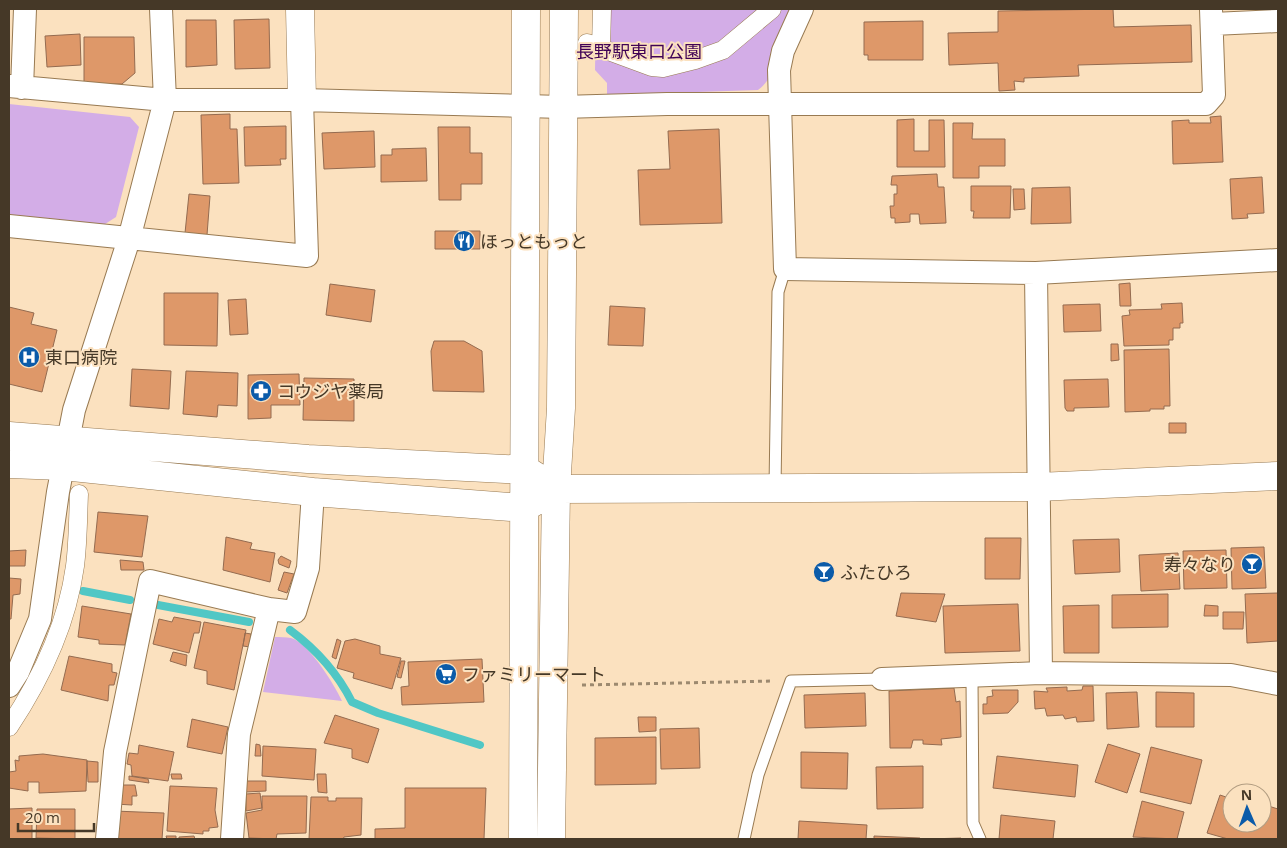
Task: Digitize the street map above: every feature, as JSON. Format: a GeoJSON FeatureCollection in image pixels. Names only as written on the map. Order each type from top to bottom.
{"type":"FeatureCollection","features":[{"type":"Feature","properties":{"kind":"street"},"geometry":{"type":"LineString","coordinates":[[25,9],[15,87],[165,100],[302,100],[562,107],[1206,104],[1214,95],[1212,17],[1278,21]]}},
{"type":"Feature","properties":{"kind":"street"},"geometry":{"type":"LineString","coordinates":[[12,676],[40,619],[74,410],[129,240],[165,100],[161,9]]}},
{"type":"Feature","properties":{"kind":"street"},"geometry":{"type":"LineString","coordinates":[[9,226],[129,240],[307,256],[300,9]]}},
{"type":"Feature","properties":{"kind":"street"},"geometry":{"type":"LineString","coordinates":[[523,839],[524,508],[526,470],[526,9]]}},
{"type":"Feature","properties":{"kind":"street"},"geometry":{"type":"LineString","coordinates":[[551,839],[556,489],[562,408],[562,107],[564,9]]}},
{"type":"Feature","properties":{"kind":"street"},"geometry":{"type":"LineString","coordinates":[[602,9],[594,45],[652,67],[676,65],[723,50],[772,9]]}},
{"type":"Feature","properties":{"kind":"street"},"geometry":{"type":"LineString","coordinates":[[802,9],[783,51],[779,70],[782,105],[785,269],[1036,273],[1278,260]]}},
{"type":"Feature","properties":{"kind":"street"},"geometry":{"type":"LineString","coordinates":[[1036,273],[1042,674]]}},
{"type":"Feature","properties":{"kind":"street"},"geometry":{"type":"LineString","coordinates":[[9,436],[66,453],[313,492],[524,508],[556,489],[1038,487],[1278,476]]}},
{"type":"Feature","properties":{"kind":"street"},"geometry":{"type":"LineString","coordinates":[[9,464],[66,453],[308,459],[526,470],[556,489]]}},
{"type":"Feature","properties":{"kind":"street"},"geometry":{"type":"LineString","coordinates":[[107,839],[115,752],[150,580],[269,609],[295,612],[308,568],[313,492]]}},
{"type":"Feature","properties":{"kind":"street"},"geometry":{"type":"LineString","coordinates":[[9,727],[46,665],[66,606],[75,566],[79,494]]}},
{"type":"Feature","properties":{"kind":"street"},"geometry":{"type":"LineString","coordinates":[[232,839],[238,734],[269,609]]}},
{"type":"Feature","properties":{"kind":"street"},"geometry":{"type":"LineString","coordinates":[[882,679],[972,678],[1042,674],[1231,675],[1278,684]]}},
{"type":"Feature","properties":{"kind":"lane"},"geometry":{"type":"LineString","coordinates":[[775,487],[778,292],[785,269]]}},
{"type":"Feature","properties":{"kind":"lane"},"geometry":{"type":"LineString","coordinates":[[972,678],[973,822],[980,839]]}},
{"type":"Feature","properties":{"kind":"lane"},"geometry":{"type":"LineString","coordinates":[[744,839],[758,775],[791,680],[882,679]]}},
{"type":"Feature","properties":{"kind":"path"},"geometry":{"type":"LineString","coordinates":[[582,685],[791,680]]}},
{"type":"Feature","properties":{"kind":"green space","name":"長野駅東口公園"},"geometry":{"type":"Polygon","coordinates":[[[596,9],[793,9],[776,65],[765,84],[758,90],[607,95],[607,83],[595,70],[596,9]]]}},
{"type":"Feature","properties":{"kind":"green space"},"geometry":{"type":"Polygon","coordinates":[[[9,104],[130,117],[139,127],[116,217],[102,226],[9,217],[9,104]]]}},
{"type":"Feature","properties":{"kind":"green space"},"geometry":{"type":"Polygon","coordinates":[[[275,637],[291,638],[298,641],[313,656],[327,675],[342,701],[263,692],[275,637]]]}},
{"type":"Feature","properties":{"kind":"building"},"geometry":{"type":"Polygon","coordinates":[[[1113,9],[1114,27],[1191,25],[1192,62],[1078,65],[1079,76],[1024,78],[1024,82],[1014,81],[1015,90],[999,91],[998,63],[949,65],[948,33],[998,32],[998,11],[1113,9]]]}},
{"type":"Feature","properties":{"kind":"building"},"geometry":{"type":"Polygon","coordinates":[[[269,19],[270,68],[235,69],[234,20],[269,19]]]}},
{"type":"Feature","properties":{"kind":"building"},"geometry":{"type":"Polygon","coordinates":[[[186,20],[216,20],[217,65],[186,67],[186,20]]]}},
{"type":"Feature","properties":{"kind":"building"},"geometry":{"type":"Polygon","coordinates":[[[923,21],[923,60],[868,60],[868,55],[864,55],[864,22],[923,21]]]}},
{"type":"Feature","properties":{"kind":"building"},"geometry":{"type":"Polygon","coordinates":[[[80,34],[81,65],[47,67],[45,36],[80,34]]]}},
{"type":"Feature","properties":{"kind":"building"},"geometry":{"type":"Polygon","coordinates":[[[84,37],[134,37],[135,73],[122,84],[84,84],[84,37]]]}},
{"type":"Feature","properties":{"kind":"building"},"geometry":{"type":"Polygon","coordinates":[[[230,114],[230,129],[237,129],[239,183],[203,184],[201,115],[230,114]]]}},
{"type":"Feature","properties":{"kind":"building"},"geometry":{"type":"Polygon","coordinates":[[[1221,116],[1223,162],[1173,164],[1172,121],[1189,120],[1189,123],[1211,123],[1210,117],[1221,116]]]}},
{"type":"Feature","properties":{"kind":"building"},"geometry":{"type":"Polygon","coordinates":[[[914,119],[914,151],[929,151],[929,120],[944,120],[945,167],[897,167],[897,120],[914,119]]]}},
{"type":"Feature","properties":{"kind":"building"},"geometry":{"type":"Polygon","coordinates":[[[953,123],[973,123],[972,139],[1005,139],[1005,166],[979,166],[979,178],[953,178],[953,123]]]}},
{"type":"Feature","properties":{"kind":"building"},"geometry":{"type":"Polygon","coordinates":[[[286,126],[286,159],[280,159],[281,165],[245,166],[244,127],[286,126]]]}},
{"type":"Feature","properties":{"kind":"building"},"geometry":{"type":"Polygon","coordinates":[[[438,127],[470,127],[470,153],[482,153],[482,184],[461,184],[461,200],[439,200],[438,127]]]}},
{"type":"Feature","properties":{"kind":"building"},"geometry":{"type":"Polygon","coordinates":[[[719,129],[722,223],[640,225],[638,170],[670,169],[668,131],[719,129]]]}},
{"type":"Feature","properties":{"kind":"building"},"geometry":{"type":"Polygon","coordinates":[[[374,131],[375,167],[324,169],[322,133],[374,131]]]}},
{"type":"Feature","properties":{"kind":"building"},"geometry":{"type":"Polygon","coordinates":[[[426,148],[427,181],[381,182],[381,155],[392,155],[392,149],[426,148]]]}},
{"type":"Feature","properties":{"kind":"building"},"geometry":{"type":"Polygon","coordinates":[[[937,174],[938,187],[944,187],[946,223],[920,224],[919,214],[910,214],[910,222],[895,223],[895,218],[891,218],[890,206],[894,206],[894,194],[897,194],[897,185],[891,185],[892,176],[937,174]]]}},
{"type":"Feature","properties":{"kind":"building"},"geometry":{"type":"Polygon","coordinates":[[[1262,177],[1264,213],[1247,214],[1248,218],[1232,219],[1230,179],[1262,177]]]}},
{"type":"Feature","properties":{"kind":"building"},"geometry":{"type":"Polygon","coordinates":[[[971,186],[1011,186],[1010,218],[973,218],[974,211],[971,211],[971,186]]]}},
{"type":"Feature","properties":{"kind":"building"},"geometry":{"type":"Polygon","coordinates":[[[1070,187],[1071,223],[1031,224],[1032,188],[1070,187]]]}},
{"type":"Feature","properties":{"kind":"building"},"geometry":{"type":"Polygon","coordinates":[[[1013,189],[1024,189],[1025,209],[1014,210],[1013,189]]]}},
{"type":"Feature","properties":{"kind":"building"},"geometry":{"type":"Polygon","coordinates":[[[189,194],[210,196],[207,235],[185,233],[189,194]]]}},
{"type":"Feature","properties":{"kind":"building"},"geometry":{"type":"Polygon","coordinates":[[[435,231],[480,231],[480,249],[435,249],[435,231]]]}},
{"type":"Feature","properties":{"kind":"building"},"geometry":{"type":"Polygon","coordinates":[[[1130,283],[1131,306],[1120,306],[1119,284],[1130,283]]]}},
{"type":"Feature","properties":{"kind":"building"},"geometry":{"type":"Polygon","coordinates":[[[330,284],[375,290],[371,322],[326,315],[330,284]]]}},
{"type":"Feature","properties":{"kind":"building"},"geometry":{"type":"Polygon","coordinates":[[[164,293],[218,293],[217,346],[164,345],[164,293]]]}},
{"type":"Feature","properties":{"kind":"building"},"geometry":{"type":"Polygon","coordinates":[[[246,299],[248,334],[230,335],[228,300],[246,299]]]}},
{"type":"Feature","properties":{"kind":"building"},"geometry":{"type":"Polygon","coordinates":[[[1182,303],[1183,323],[1180,323],[1180,328],[1173,328],[1173,340],[1169,340],[1169,345],[1124,346],[1122,316],[1130,315],[1129,310],[1162,309],[1161,304],[1182,303]]]}},
{"type":"Feature","properties":{"kind":"building"},"geometry":{"type":"Polygon","coordinates":[[[1100,304],[1101,331],[1064,332],[1063,305],[1100,304]]]}},
{"type":"Feature","properties":{"kind":"building"},"geometry":{"type":"Polygon","coordinates":[[[610,306],[645,308],[643,346],[608,345],[610,306]]]}},
{"type":"Feature","properties":{"kind":"building","name":"東口病院"},"geometry":{"type":"Polygon","coordinates":[[[9,307],[34,313],[31,324],[57,330],[42,392],[9,384],[9,307]]]}},
{"type":"Feature","properties":{"kind":"building"},"geometry":{"type":"Polygon","coordinates":[[[434,341],[464,341],[482,351],[484,392],[433,391],[431,351],[434,341]]]}},
{"type":"Feature","properties":{"kind":"building"},"geometry":{"type":"Polygon","coordinates":[[[1111,344],[1118,344],[1119,360],[1111,361],[1111,344]]]}},
{"type":"Feature","properties":{"kind":"building"},"geometry":{"type":"Polygon","coordinates":[[[1169,349],[1170,406],[1164,406],[1164,409],[1150,409],[1150,411],[1125,412],[1124,350],[1169,349]]]}},
{"type":"Feature","properties":{"kind":"building"},"geometry":{"type":"Polygon","coordinates":[[[132,369],[171,371],[169,409],[130,406],[132,369]]]}},
{"type":"Feature","properties":{"kind":"building"},"geometry":{"type":"Polygon","coordinates":[[[186,371],[238,373],[237,406],[218,405],[217,417],[183,414],[186,371]]]}},
{"type":"Feature","properties":{"kind":"building"},"geometry":{"type":"Polygon","coordinates":[[[299,374],[300,405],[271,405],[271,418],[248,419],[248,375],[299,374]]]}},
{"type":"Feature","properties":{"kind":"building"},"geometry":{"type":"Polygon","coordinates":[[[304,378],[354,379],[354,421],[303,420],[304,378]]]}},
{"type":"Feature","properties":{"kind":"building"},"geometry":{"type":"Polygon","coordinates":[[[1108,379],[1109,407],[1074,408],[1074,411],[1067,411],[1065,408],[1064,380],[1108,379]]]}},
{"type":"Feature","properties":{"kind":"building"},"geometry":{"type":"Polygon","coordinates":[[[1169,423],[1186,423],[1186,433],[1169,433],[1169,423]]]}},
{"type":"Feature","properties":{"kind":"building"},"geometry":{"type":"Polygon","coordinates":[[[98,512],[148,516],[142,557],[94,552],[98,512]]]}},
{"type":"Feature","properties":{"kind":"building"},"geometry":{"type":"Polygon","coordinates":[[[226,537],[252,543],[250,549],[275,553],[270,582],[223,570],[226,537]]]}},
{"type":"Feature","properties":{"kind":"building"},"geometry":{"type":"Polygon","coordinates":[[[985,538],[1021,538],[1020,579],[985,579],[985,538]]]}},
{"type":"Feature","properties":{"kind":"building"},"geometry":{"type":"Polygon","coordinates":[[[1119,539],[1120,572],[1075,574],[1073,540],[1119,539]]]}},
{"type":"Feature","properties":{"kind":"building"},"geometry":{"type":"Polygon","coordinates":[[[1264,547],[1266,588],[1232,589],[1231,548],[1264,547]]]}},
{"type":"Feature","properties":{"kind":"building"},"geometry":{"type":"Polygon","coordinates":[[[26,550],[25,566],[9,566],[9,551],[26,550]]]}},
{"type":"Feature","properties":{"kind":"building"},"geometry":{"type":"Polygon","coordinates":[[[1226,550],[1227,588],[1184,589],[1183,551],[1226,550]]]}},
{"type":"Feature","properties":{"kind":"building"},"geometry":{"type":"Polygon","coordinates":[[[1178,553],[1180,589],[1141,591],[1139,555],[1178,553]]]}},
{"type":"Feature","properties":{"kind":"building"},"geometry":{"type":"Polygon","coordinates":[[[281,556],[291,561],[289,568],[279,564],[278,560],[281,556]]]}},
{"type":"Feature","properties":{"kind":"building"},"geometry":{"type":"Polygon","coordinates":[[[120,560],[143,562],[144,570],[121,570],[120,560]]]}},
{"type":"Feature","properties":{"kind":"building"},"geometry":{"type":"Polygon","coordinates":[[[284,572],[294,574],[287,593],[278,590],[284,572]]]}},
{"type":"Feature","properties":{"kind":"building"},"geometry":{"type":"Polygon","coordinates":[[[9,578],[21,579],[20,594],[13,595],[11,619],[9,619],[9,578]]]}},
{"type":"Feature","properties":{"kind":"building"},"geometry":{"type":"Polygon","coordinates":[[[901,593],[945,594],[936,622],[896,616],[901,593]]]}},
{"type":"Feature","properties":{"kind":"building"},"geometry":{"type":"Polygon","coordinates":[[[1278,593],[1278,641],[1247,643],[1245,594],[1278,593]]]}},
{"type":"Feature","properties":{"kind":"building"},"geometry":{"type":"Polygon","coordinates":[[[1168,594],[1168,627],[1112,628],[1112,595],[1168,594]]]}},
{"type":"Feature","properties":{"kind":"building"},"geometry":{"type":"Polygon","coordinates":[[[1018,604],[1020,651],[945,653],[943,606],[1018,604]]]}},
{"type":"Feature","properties":{"kind":"building"},"geometry":{"type":"Polygon","coordinates":[[[1099,605],[1099,653],[1064,653],[1063,606],[1099,605]]]}},
{"type":"Feature","properties":{"kind":"building"},"geometry":{"type":"Polygon","coordinates":[[[1205,605],[1218,606],[1218,616],[1204,616],[1205,605]]]}},
{"type":"Feature","properties":{"kind":"building"},"geometry":{"type":"Polygon","coordinates":[[[82,606],[131,614],[125,645],[99,644],[99,640],[78,637],[82,606]]]}},
{"type":"Feature","properties":{"kind":"building"},"geometry":{"type":"Polygon","coordinates":[[[1223,612],[1244,612],[1243,629],[1223,629],[1223,612]]]}},
{"type":"Feature","properties":{"kind":"building"},"geometry":{"type":"Polygon","coordinates":[[[174,617],[201,622],[199,633],[194,633],[189,653],[153,644],[159,619],[172,622],[174,617]]]}},
{"type":"Feature","properties":{"kind":"building"},"geometry":{"type":"Polygon","coordinates":[[[204,622],[246,630],[234,690],[207,684],[207,671],[194,668],[204,622]]]}},
{"type":"Feature","properties":{"kind":"building"},"geometry":{"type":"Polygon","coordinates":[[[245,633],[251,634],[250,647],[243,646],[245,633]]]}},
{"type":"Feature","properties":{"kind":"building"},"geometry":{"type":"Polygon","coordinates":[[[337,639],[341,641],[336,659],[332,657],[337,639]]]}},
{"type":"Feature","properties":{"kind":"building"},"geometry":{"type":"Polygon","coordinates":[[[355,639],[380,646],[380,654],[401,658],[392,689],[353,678],[354,673],[337,668],[345,641],[355,639]]]}},
{"type":"Feature","properties":{"kind":"building"},"geometry":{"type":"Polygon","coordinates":[[[173,652],[187,655],[186,666],[170,661],[173,652]]]}},
{"type":"Feature","properties":{"kind":"building"},"geometry":{"type":"Polygon","coordinates":[[[69,656],[112,664],[112,672],[117,673],[114,685],[109,685],[108,701],[61,690],[69,656]]]}},
{"type":"Feature","properties":{"kind":"building","name":"ファミリーマート"},"geometry":{"type":"Polygon","coordinates":[[[482,659],[484,702],[402,705],[401,687],[409,686],[408,662],[482,659]]]}},
{"type":"Feature","properties":{"kind":"building"},"geometry":{"type":"Polygon","coordinates":[[[401,661],[405,661],[401,678],[397,677],[401,661]]]}},
{"type":"Feature","properties":{"kind":"building"},"geometry":{"type":"Polygon","coordinates":[[[1083,686],[1093,686],[1094,721],[1077,722],[1076,717],[1065,719],[1063,715],[1047,716],[1045,708],[1035,709],[1034,691],[1048,692],[1046,688],[1067,687],[1067,691],[1082,690],[1083,686]]]}},
{"type":"Feature","properties":{"kind":"building"},"geometry":{"type":"Polygon","coordinates":[[[954,688],[956,702],[960,701],[961,737],[941,739],[942,745],[923,744],[923,740],[913,740],[911,748],[890,748],[889,691],[954,688]]]}},
{"type":"Feature","properties":{"kind":"building"},"geometry":{"type":"Polygon","coordinates":[[[992,690],[1018,690],[1018,702],[1008,713],[983,714],[983,704],[987,704],[987,697],[993,696],[992,690]]]}},
{"type":"Feature","properties":{"kind":"building"},"geometry":{"type":"Polygon","coordinates":[[[1137,692],[1139,727],[1107,729],[1106,693],[1137,692]]]}},
{"type":"Feature","properties":{"kind":"building"},"geometry":{"type":"Polygon","coordinates":[[[1156,692],[1194,693],[1194,727],[1156,727],[1156,692]]]}},
{"type":"Feature","properties":{"kind":"building"},"geometry":{"type":"Polygon","coordinates":[[[865,693],[866,726],[805,728],[804,695],[865,693]]]}},
{"type":"Feature","properties":{"kind":"building"},"geometry":{"type":"Polygon","coordinates":[[[335,715],[379,729],[368,763],[352,758],[352,749],[324,743],[335,715]]]}},
{"type":"Feature","properties":{"kind":"building"},"geometry":{"type":"Polygon","coordinates":[[[638,717],[656,717],[656,731],[639,732],[638,717]]]}},
{"type":"Feature","properties":{"kind":"building"},"geometry":{"type":"Polygon","coordinates":[[[192,719],[228,727],[222,754],[187,747],[192,719]]]}},
{"type":"Feature","properties":{"kind":"building"},"geometry":{"type":"Polygon","coordinates":[[[699,728],[700,768],[661,769],[660,729],[699,728]]]}},
{"type":"Feature","properties":{"kind":"building"},"geometry":{"type":"Polygon","coordinates":[[[656,737],[656,784],[595,785],[595,738],[656,737]]]}},
{"type":"Feature","properties":{"kind":"building"},"geometry":{"type":"Polygon","coordinates":[[[256,744],[260,745],[261,756],[255,756],[256,744]]]}},
{"type":"Feature","properties":{"kind":"building"},"geometry":{"type":"Polygon","coordinates":[[[1108,744],[1140,754],[1127,793],[1095,782],[1108,744]]]}},
{"type":"Feature","properties":{"kind":"building"},"geometry":{"type":"Polygon","coordinates":[[[139,745],[174,752],[168,781],[132,776],[131,765],[127,764],[129,753],[138,754],[139,745]]]}},
{"type":"Feature","properties":{"kind":"building"},"geometry":{"type":"Polygon","coordinates":[[[263,746],[316,749],[314,780],[262,776],[263,746]]]}},
{"type":"Feature","properties":{"kind":"building"},"geometry":{"type":"Polygon","coordinates":[[[1151,747],[1202,760],[1191,804],[1140,792],[1151,747]]]}},
{"type":"Feature","properties":{"kind":"building"},"geometry":{"type":"Polygon","coordinates":[[[801,752],[848,753],[847,789],[801,788],[801,752]]]}},
{"type":"Feature","properties":{"kind":"building"},"geometry":{"type":"Polygon","coordinates":[[[43,754],[87,760],[86,791],[39,793],[39,782],[28,782],[28,791],[9,788],[9,772],[16,771],[15,760],[19,761],[19,756],[43,754]]]}},
{"type":"Feature","properties":{"kind":"building"},"geometry":{"type":"Polygon","coordinates":[[[997,756],[1078,765],[1075,797],[993,788],[997,756]]]}},
{"type":"Feature","properties":{"kind":"building"},"geometry":{"type":"Polygon","coordinates":[[[87,761],[98,762],[98,782],[88,782],[87,761]]]}},
{"type":"Feature","properties":{"kind":"building"},"geometry":{"type":"Polygon","coordinates":[[[923,766],[923,808],[877,809],[876,767],[923,766]]]}},
{"type":"Feature","properties":{"kind":"building"},"geometry":{"type":"Polygon","coordinates":[[[171,774],[181,774],[182,779],[172,779],[171,774]]]}},
{"type":"Feature","properties":{"kind":"building"},"geometry":{"type":"Polygon","coordinates":[[[317,774],[326,774],[327,793],[318,792],[317,774]]]}},
{"type":"Feature","properties":{"kind":"building"},"geometry":{"type":"Polygon","coordinates":[[[129,776],[148,779],[149,783],[129,780],[129,776]]]}},
{"type":"Feature","properties":{"kind":"building"},"geometry":{"type":"Polygon","coordinates":[[[246,781],[266,781],[266,791],[246,792],[246,781]]]}},
{"type":"Feature","properties":{"kind":"building"},"geometry":{"type":"Polygon","coordinates":[[[115,785],[135,785],[137,796],[132,796],[132,805],[115,804],[115,785]]]}},
{"type":"Feature","properties":{"kind":"building"},"geometry":{"type":"Polygon","coordinates":[[[170,786],[217,788],[215,810],[218,827],[209,828],[209,831],[203,831],[203,834],[167,831],[170,786]]]}},
{"type":"Feature","properties":{"kind":"building"},"geometry":{"type":"Polygon","coordinates":[[[405,788],[486,788],[484,839],[375,839],[375,829],[405,828],[405,788]]]}},
{"type":"Feature","properties":{"kind":"building"},"geometry":{"type":"Polygon","coordinates":[[[260,793],[262,808],[246,811],[246,794],[260,793]]]}},
{"type":"Feature","properties":{"kind":"building"},"geometry":{"type":"Polygon","coordinates":[[[1220,795],[1222,796],[1222,833],[1272,833],[1272,807],[1278,809],[1278,839],[1228,839],[1207,833],[1220,795]]]}},
{"type":"Feature","properties":{"kind":"building"},"geometry":{"type":"Polygon","coordinates":[[[262,796],[307,796],[306,833],[277,834],[276,839],[249,838],[246,813],[262,810],[262,796]]]}},
{"type":"Feature","properties":{"kind":"building"},"geometry":{"type":"Polygon","coordinates":[[[311,797],[328,797],[328,801],[336,801],[336,798],[362,798],[361,835],[344,837],[343,839],[309,839],[311,797]]]}},
{"type":"Feature","properties":{"kind":"building"},"geometry":{"type":"Polygon","coordinates":[[[1142,801],[1184,812],[1177,839],[1133,837],[1142,801]]]}},
{"type":"Feature","properties":{"kind":"building"},"geometry":{"type":"Polygon","coordinates":[[[32,808],[32,839],[9,839],[9,809],[32,808]]]}},
{"type":"Feature","properties":{"kind":"building"},"geometry":{"type":"Polygon","coordinates":[[[37,809],[75,809],[75,839],[36,838],[37,809]]]}},
{"type":"Feature","properties":{"kind":"building"},"geometry":{"type":"Polygon","coordinates":[[[114,811],[164,813],[162,839],[113,839],[114,811]]]}},
{"type":"Feature","properties":{"kind":"building"},"geometry":{"type":"Polygon","coordinates":[[[1001,815],[1055,821],[1053,839],[999,839],[1001,815]]]}},
{"type":"Feature","properties":{"kind":"building"},"geometry":{"type":"Polygon","coordinates":[[[799,821],[867,825],[866,839],[798,839],[799,821]]]}},
{"type":"Feature","properties":{"kind":"building"},"geometry":{"type":"Polygon","coordinates":[[[166,836],[176,836],[176,839],[167,839],[166,836]]]}},
{"type":"Feature","properties":{"kind":"building"},"geometry":{"type":"Polygon","coordinates":[[[194,836],[195,839],[179,839],[179,837],[194,836]]]}},
{"type":"Feature","properties":{"kind":"building"},"geometry":{"type":"Polygon","coordinates":[[[874,836],[920,838],[920,839],[874,839],[874,836]]]}},
{"type":"Feature","properties":{"kind":"building"},"geometry":{"type":"Polygon","coordinates":[[[961,838],[961,839],[928,839],[961,838]]]}},
{"type":"Feature","properties":{"kind":"waterway"},"geometry":{"type":"LineString","coordinates":[[83,591],[130,600]]}},
{"type":"Feature","properties":{"kind":"waterway"},"geometry":{"type":"LineString","coordinates":[[158,605],[249,622]]}},
{"type":"Feature","properties":{"kind":"waterway"},"geometry":{"type":"LineString","coordinates":[[290,630],[326,662],[352,702],[378,713],[480,745]]}},
{"type":"Feature","properties":{"kind":"place","name":"ほっともっと"},"geometry":{"type":"Point","coordinates":[464,241]}},
{"type":"Feature","properties":{"kind":"place","name":"東口病院"},"geometry":{"type":"Point","coordinates":[29,357]}},
{"type":"Feature","properties":{"kind":"place","name":"コウジヤ薬局"},"geometry":{"type":"Point","coordinates":[261,391]}},
{"type":"Feature","properties":{"kind":"place","name":"寿々なり"},"geometry":{"type":"Point","coordinates":[1252,564]}},
{"type":"Feature","properties":{"kind":"place","name":"ふたひろ"},"geometry":{"type":"Point","coordinates":[824,572]}},
{"type":"Feature","properties":{"kind":"place","name":"ファミリーマート"},"geometry":{"type":"Point","coordinates":[446,674]}}]}
